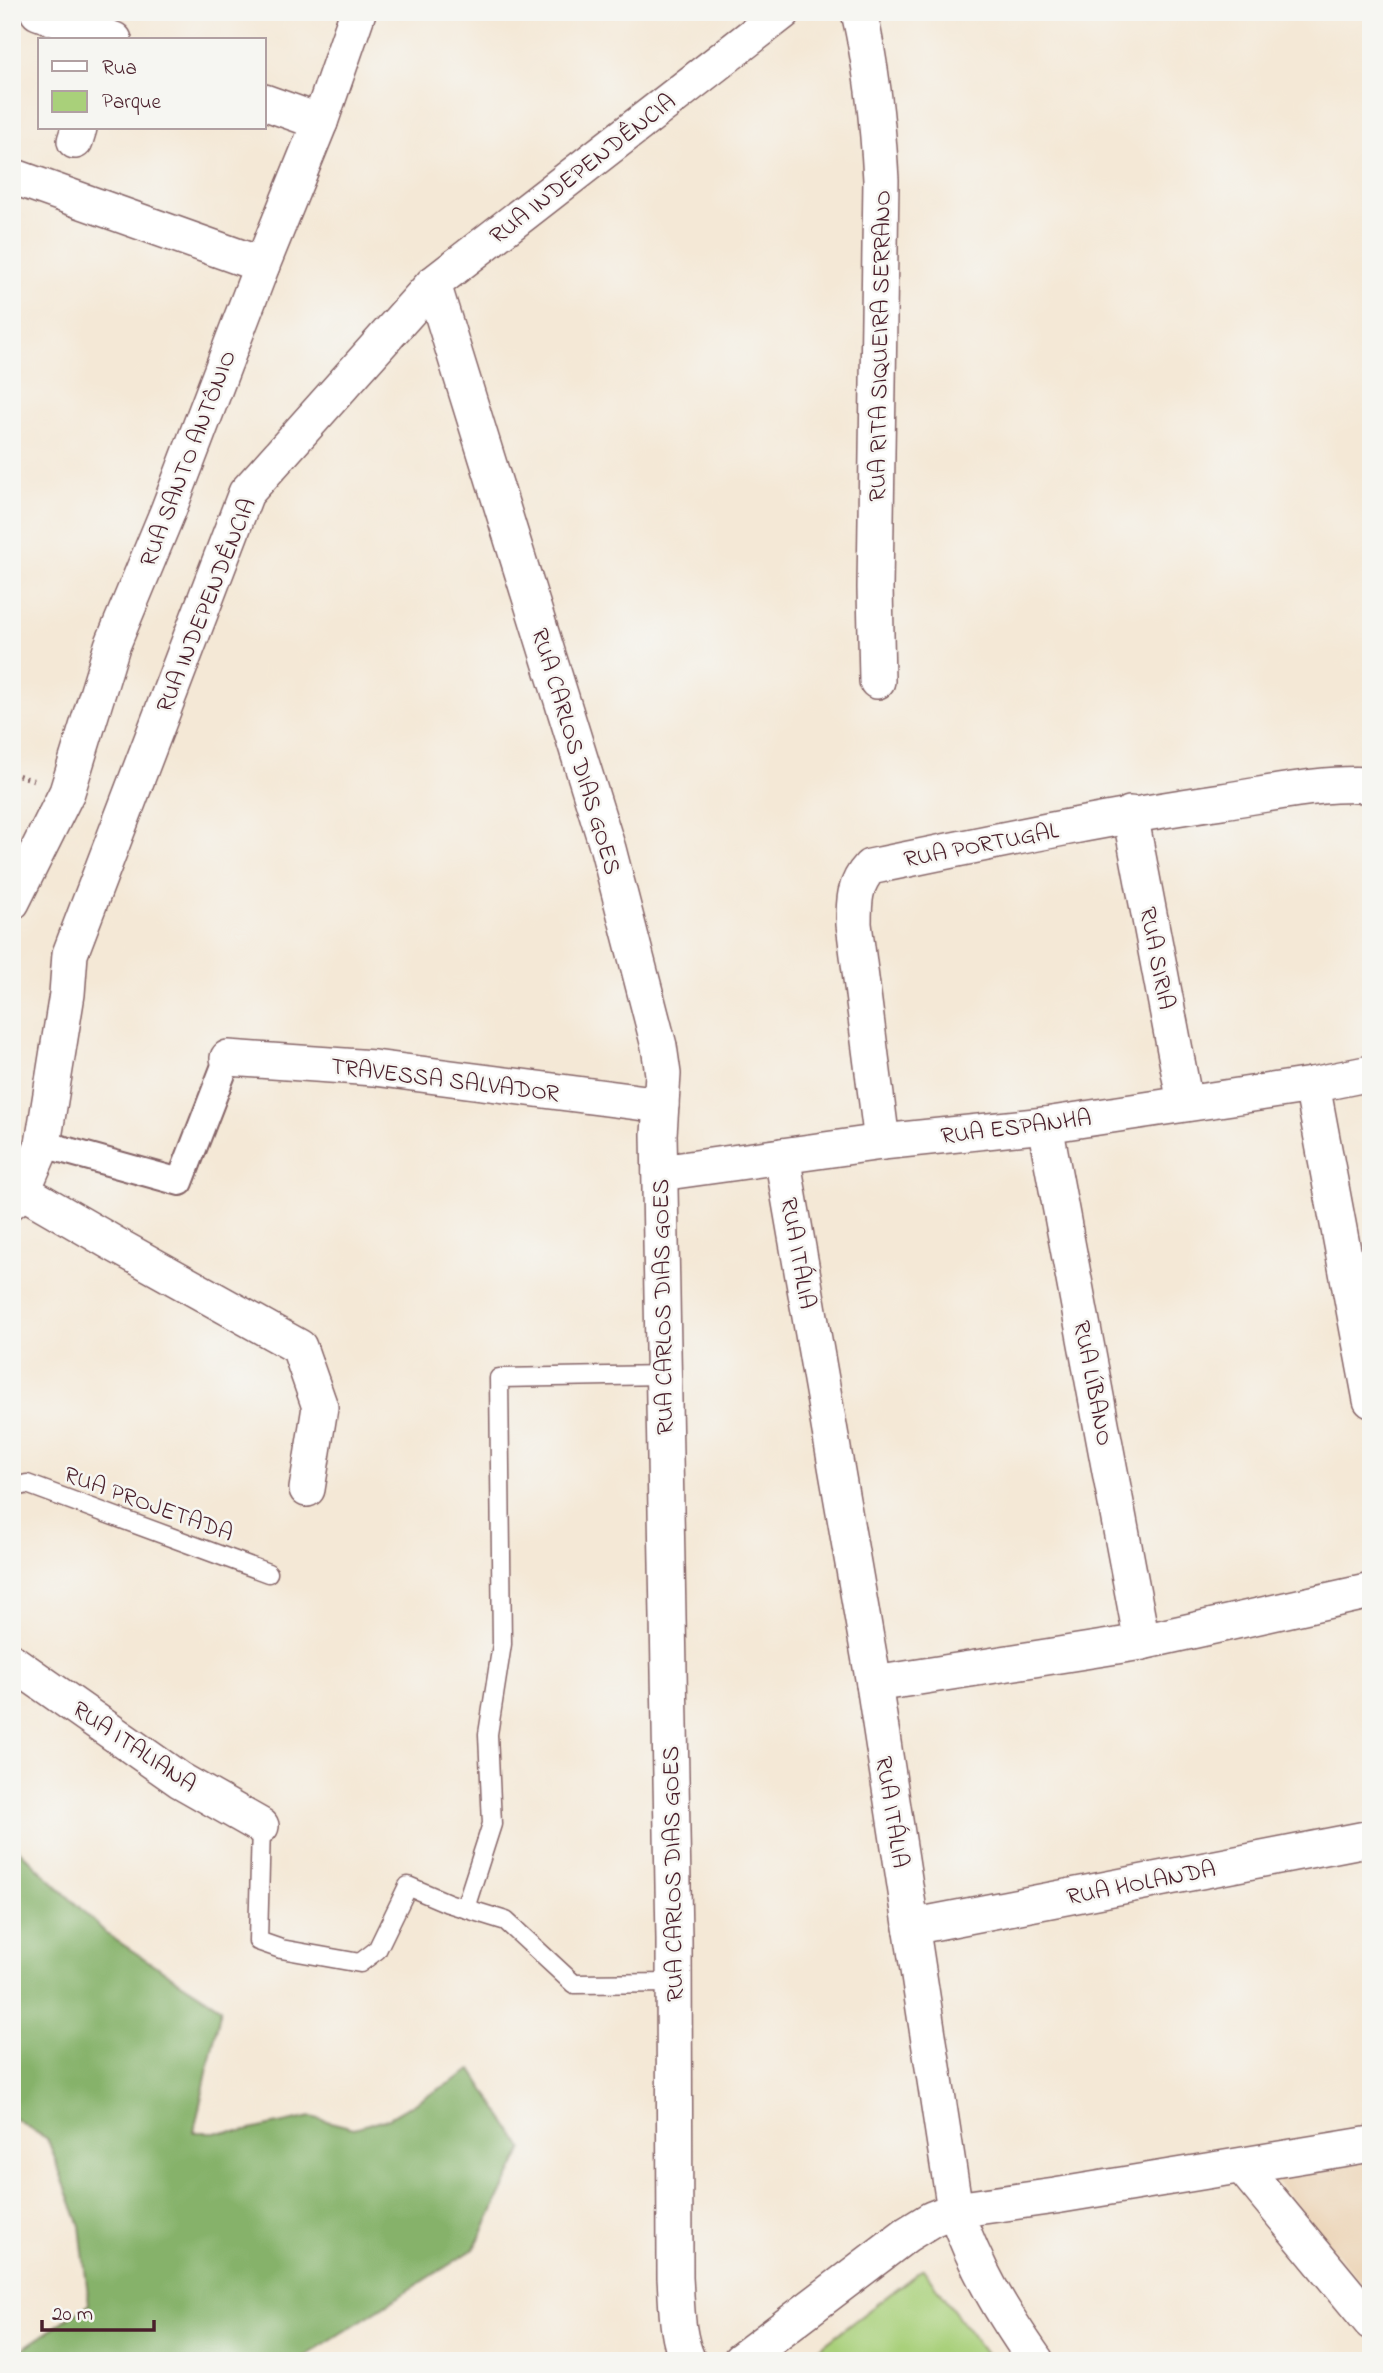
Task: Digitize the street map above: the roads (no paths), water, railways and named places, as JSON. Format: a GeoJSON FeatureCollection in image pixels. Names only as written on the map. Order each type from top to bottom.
{"type":"FeatureCollection","features":[{"type":"Feature","properties":{"kind":"street"},"geometry":{"type":"LineString","coordinates":[[38,12],[113,33]]}},
{"type":"Feature","properties":{"kind":"street","name":"RUA SANTO ANTÔNIO"},"geometry":{"type":"LineString","coordinates":[[12,902],[67,792],[113,646],[320,122],[358,12]]}},
{"type":"Feature","properties":{"kind":"street","name":"RUA INDEPENDÊNCIA"},"geometry":{"type":"LineString","coordinates":[[17,1195],[43,1144],[66,1007],[70,954],[246,493],[433,284],[782,12]]}},
{"type":"Feature","properties":{"kind":"street","name":"RUA RITA SIQUEIRA SERRANO"},"geometry":{"type":"LineString","coordinates":[[859,12],[878,122],[881,180],[875,588],[877,681]]}},
{"type":"Feature","properties":{"kind":"street"},"geometry":{"type":"LineString","coordinates":[[266,103],[320,122]]}},
{"type":"Feature","properties":{"kind":"street"},"geometry":{"type":"LineString","coordinates":[[12,176],[262,265]]}},
{"type":"Feature","properties":{"kind":"street","name":"RUA CARLOS DIAS GOES"},"geometry":{"type":"LineString","coordinates":[[433,284],[608,849],[659,1046],[663,1074],[660,1173],[674,1983],[677,2357]]}},
{"type":"Feature","properties":{"kind":"street","name":"RUA PORTUGAL"},"geometry":{"type":"LineString","coordinates":[[882,1142],[854,924],[859,878],[870,867],[1130,814],[1278,792],[1355,784],[1371,785]]}},
{"type":"Feature","properties":{"kind":"street","name":"RUA SIRIA"},"geometry":{"type":"LineString","coordinates":[[1130,814],[1185,1103]]}},
{"type":"Feature","properties":{"kind":"street"},"geometry":{"type":"LineString","coordinates":[[43,1144],[180,1182],[228,1058]]}},
{"type":"Feature","properties":{"kind":"street","name":"TRAVESSA SALVADOR"},"geometry":{"type":"LineString","coordinates":[[228,1058],[374,1068],[661,1105]]}},
{"type":"Feature","properties":{"kind":"street","name":"RUA ESPANHA"},"geometry":{"type":"LineString","coordinates":[[660,1173],[882,1142],[1045,1125],[1312,1085],[1371,1073]]}},
{"type":"Feature","properties":{"kind":"street"},"geometry":{"type":"LineString","coordinates":[[1312,1085],[1371,1400]]}},
{"type":"Feature","properties":{"kind":"street","name":"RUA LÍBANO"},"geometry":{"type":"LineString","coordinates":[[1045,1125],[1142,1642]]}},
{"type":"Feature","properties":{"kind":"street","name":"RUA ITÁLIA"},"geometry":{"type":"LineString","coordinates":[[782,1156],[874,1684],[955,2210],[979,2270],[1000,2309],[1036,2361]]}},
{"type":"Feature","properties":{"kind":"street"},"geometry":{"type":"LineString","coordinates":[[17,1195],[116,1245],[299,1347],[320,1407],[307,1489]]}},
{"type":"Feature","properties":{"kind":"street"},"geometry":{"type":"LineString","coordinates":[[874,1684],[1142,1642],[1371,1591]]}},
{"type":"Feature","properties":{"kind":"street","name":"RUA ITALIANA"},"geometry":{"type":"LineString","coordinates":[[12,1662],[180,1780],[261,1826]]}},
{"type":"Feature","properties":{"kind":"street","name":"RUA HOLANDA"},"geometry":{"type":"LineString","coordinates":[[911,1927],[1371,1838]]}},
{"type":"Feature","properties":{"kind":"street"},"geometry":{"type":"LineString","coordinates":[[740,2361],[906,2235],[932,2219],[955,2210],[1371,2144]]}},
{"type":"Feature","properties":{"kind":"street"},"geometry":{"type":"LineString","coordinates":[[1242,2166],[1371,2322]]}},
{"type":"Feature","properties":{"kind":"lane"},"geometry":{"type":"LineString","coordinates":[[465,1908],[492,1824],[488,1734],[502,1644],[499,1378],[663,1375]]}},
{"type":"Feature","properties":{"kind":"lane","name":"RUA PROJETADA"},"geometry":{"type":"LineString","coordinates":[[12,1488],[27,1484],[268,1573]]}},
{"type":"Feature","properties":{"kind":"lane"},"geometry":{"type":"LineString","coordinates":[[261,1826],[258,1941],[281,1949],[360,1963],[377,1950],[408,1886],[506,1921],[574,1984],[674,1983]]}}]}
